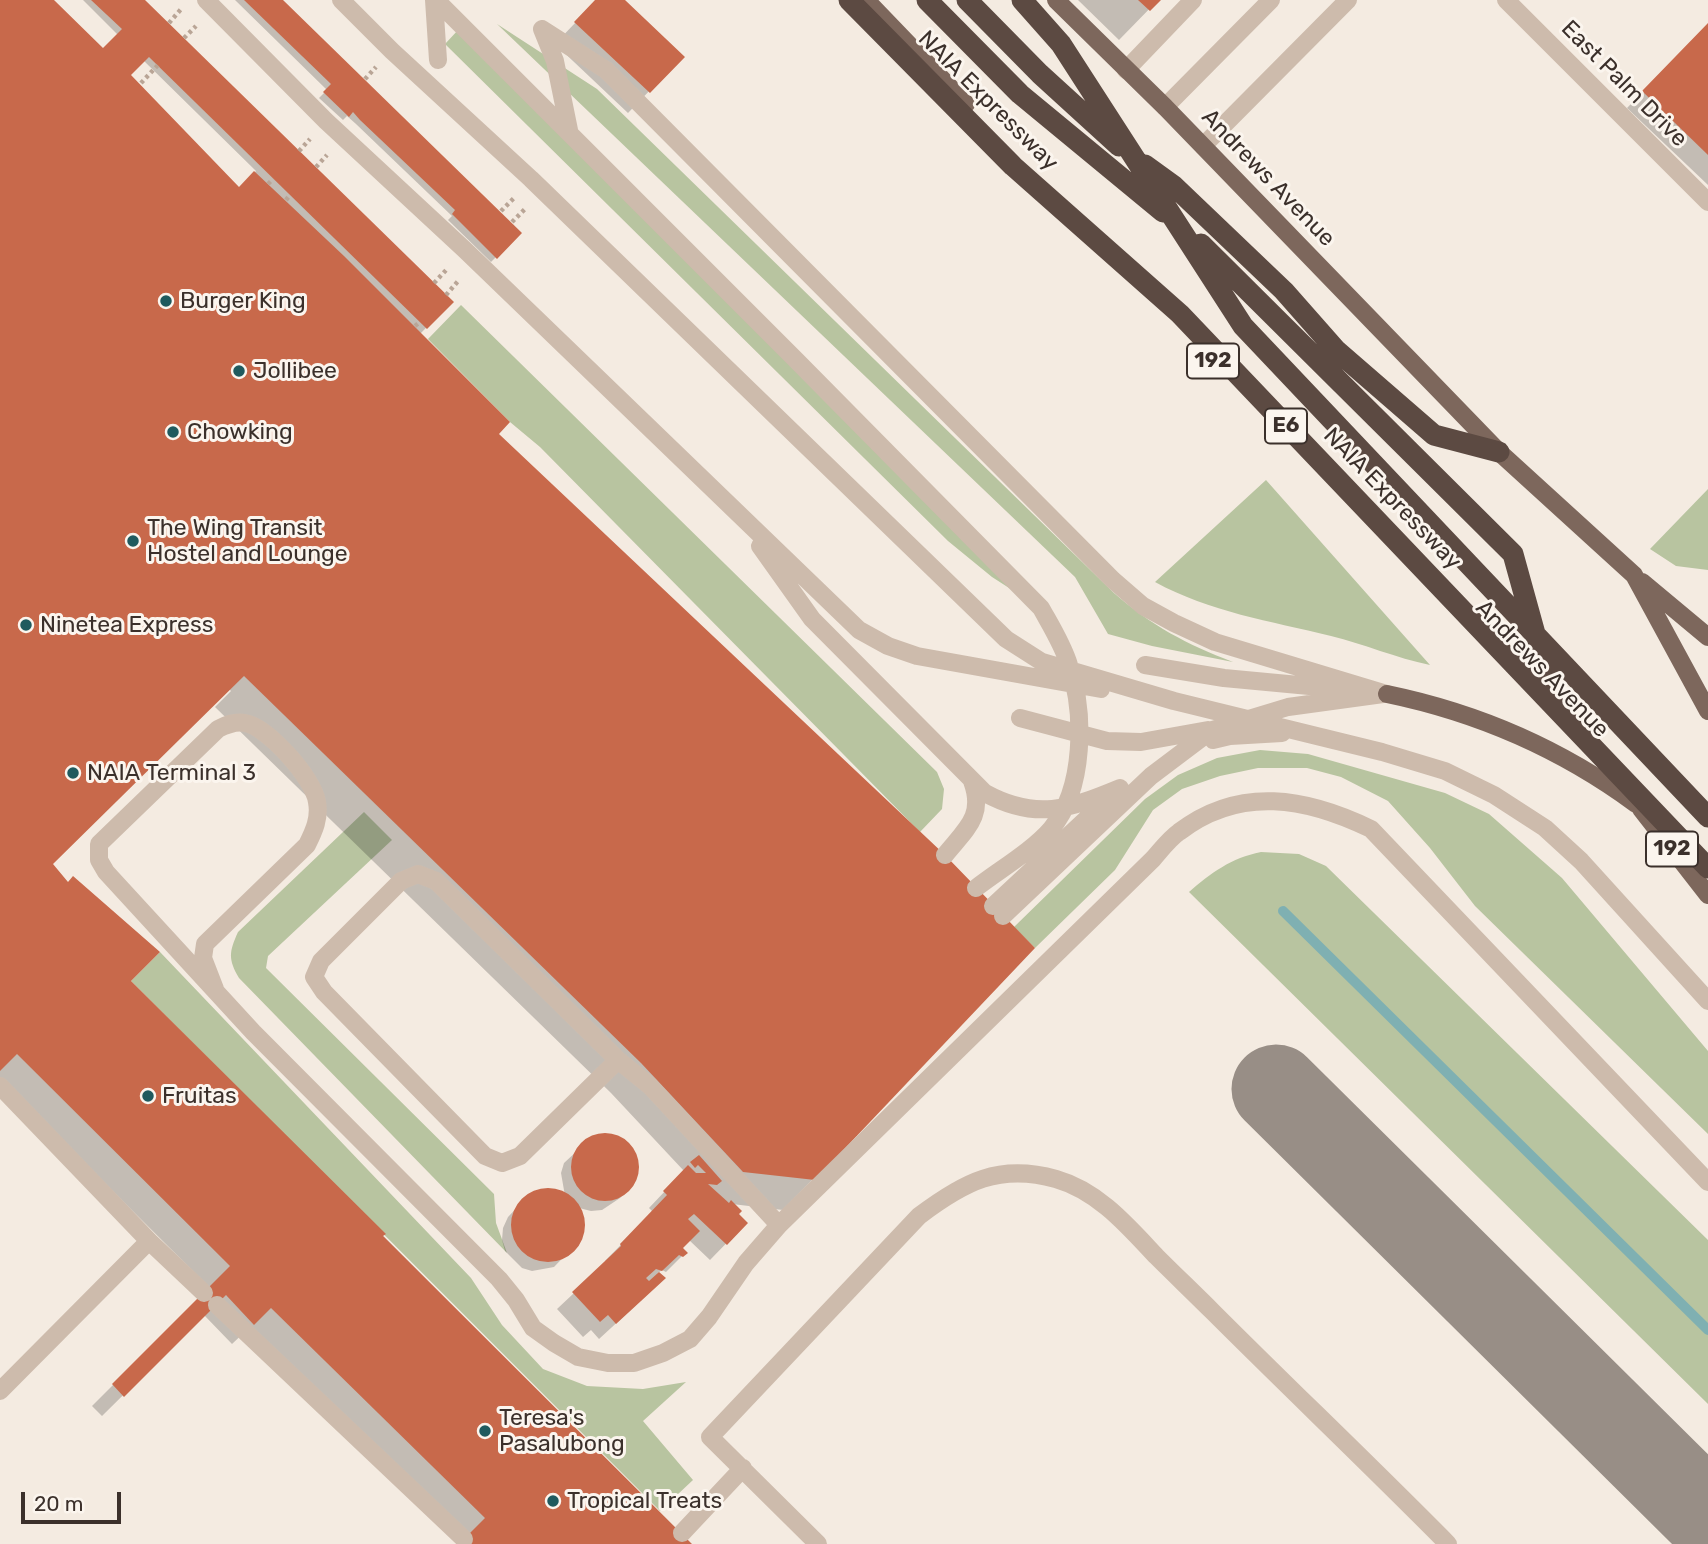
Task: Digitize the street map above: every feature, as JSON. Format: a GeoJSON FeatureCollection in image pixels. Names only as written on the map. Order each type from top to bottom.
{"type":"FeatureCollection","features":[{"type":"Feature","properties":{"kind":"highway","name":"NAIA Expressway"},"geometry":{"type":"LineString","coordinates":[[849,0],[1013,166],[1180,314],[1708,868]]}},
{"type":"Feature","properties":{"kind":"highway"},"geometry":{"type":"LineString","coordinates":[[927,0],[1020,94],[1200,243],[1513,554],[1560,722]]}},
{"type":"Feature","properties":{"kind":"highway"},"geometry":{"type":"LineString","coordinates":[[967,0],[1040,74],[1114,142],[1174,186],[1284,291],[1336,351],[1434,435],[1499,452]]}},
{"type":"Feature","properties":{"kind":"highway","name":"NAIA Expressway"},"geometry":{"type":"LineString","coordinates":[[1023,0],[1061,44],[1243,326],[1708,817]]}},
{"type":"Feature","properties":{"kind":"main road","name":"Andrews Avenue"},"geometry":{"type":"LineString","coordinates":[[866,0],[1560,722],[1636,804],[1708,895]]}},
{"type":"Feature","properties":{"kind":"main road","name":"Andrews Avenue"},"geometry":{"type":"LineString","coordinates":[[1056,0],[1165,107],[1499,452],[1634,575],[1708,711]]}},
{"type":"Feature","properties":{"kind":"main road"},"geometry":{"type":"LineString","coordinates":[[1634,575],[1708,637]]}},
{"type":"Feature","properties":{"kind":"main road"},"geometry":{"type":"LineString","coordinates":[[1387,694],[1454,710],[1519,734],[1580,765],[1636,804]]}},
{"type":"Feature","properties":{"kind":"lane"},"geometry":{"type":"LineString","coordinates":[[206,0],[326,121],[465,250],[859,629],[888,646],[930,658],[1174,701]]}},
{"type":"Feature","properties":{"kind":"lane"},"geometry":{"type":"LineString","coordinates":[[341,0],[531,179],[1006,639],[1042,662],[1174,701],[1327,738],[1445,771],[1494,795],[1545,828],[1580,862],[1708,1001]]}},
{"type":"Feature","properties":{"kind":"lane"},"geometry":{"type":"LineString","coordinates":[[435,0],[438,60]]}},
{"type":"Feature","properties":{"kind":"lane"},"geometry":{"type":"LineString","coordinates":[[435,0],[570,132],[1033,600],[1053,629],[1069,665],[1078,717],[1076,778],[1068,802],[1046,833],[976,888]]}},
{"type":"Feature","properties":{"kind":"lane"},"geometry":{"type":"LineString","coordinates":[[1126,70],[1193,0]]}},
{"type":"Feature","properties":{"kind":"lane"},"geometry":{"type":"LineString","coordinates":[[1165,107],[1271,0]]}},
{"type":"Feature","properties":{"kind":"lane"},"geometry":{"type":"LineString","coordinates":[[1203,146],[1348,0]]}},
{"type":"Feature","properties":{"kind":"lane","name":"East Palm Drive"},"geometry":{"type":"LineString","coordinates":[[1506,0],[1708,202]]}},
{"type":"Feature","properties":{"kind":"lane"},"geometry":{"type":"LineString","coordinates":[[570,132],[557,69],[542,29],[606,70],[1113,580],[1143,606],[1174,624],[1215,642],[1387,694]]}},
{"type":"Feature","properties":{"kind":"lane"},"geometry":{"type":"LineString","coordinates":[[734,509],[813,619],[985,793],[1023,808],[1041,811],[1076,805],[1120,788]]}},
{"type":"Feature","properties":{"kind":"lane"},"geometry":{"type":"LineString","coordinates":[[1145,665],[1224,678],[1387,694]]}},
{"type":"Feature","properties":{"kind":"lane"},"geometry":{"type":"LineString","coordinates":[[1020,718],[1107,741],[1141,742],[1212,730],[1288,707],[1387,694]]}},
{"type":"Feature","properties":{"kind":"lane"},"geometry":{"type":"LineString","coordinates":[[215,989],[203,958],[205,944],[307,845],[317,825],[318,803],[313,786],[302,769],[262,732],[246,723],[229,724],[218,729],[99,844],[99,860],[106,872],[253,1032],[499,1279],[533,1328],[578,1357],[608,1363],[634,1363],[663,1353],[690,1339],[709,1317],[746,1263],[779,1225],[1178,832],[1213,812],[1258,800],[1298,803],[1340,814],[1371,829],[1708,1182]]}},
{"type":"Feature","properties":{"kind":"lane"},"geometry":{"type":"LineString","coordinates":[[1212,730],[1151,776],[998,911],[1120,788],[1147,765],[1192,745],[1230,736],[1277,733],[1327,738]]}},
{"type":"Feature","properties":{"kind":"lane"},"geometry":{"type":"LineString","coordinates":[[945,855],[975,818],[978,795],[972,780]]}},
{"type":"Feature","properties":{"kind":"lane"},"geometry":{"type":"LineString","coordinates":[[618,1060],[520,1156],[502,1163],[485,1156],[324,992],[314,977],[321,961],[401,881],[418,874],[436,881],[618,1060],[650,1086],[779,1225]]}},
{"type":"Feature","properties":{"kind":"lane"},"geometry":{"type":"LineString","coordinates":[[0,1086],[149,1241],[464,1539]]}},
{"type":"Feature","properties":{"kind":"lane"},"geometry":{"type":"LineString","coordinates":[[818,1544],[710,1437],[919,1216],[953,1191],[995,1174],[1013,1172],[1058,1179],[1075,1186],[1123,1219],[1213,1312],[1448,1544]]}},
{"type":"Feature","properties":{"kind":"lane"},"geometry":{"type":"LineString","coordinates":[[0,1391],[149,1241]]}},
{"type":"Feature","properties":{"kind":"lane"},"geometry":{"type":"LineString","coordinates":[[682,1533],[743,1468]]}},
{"type":"Feature","properties":{"kind":"path"},"geometry":{"type":"LineString","coordinates":[[169,23],[190,0]]}},
{"type":"Feature","properties":{"kind":"path"},"geometry":{"type":"LineString","coordinates":[[141,83],[158,65]]}},
{"type":"Feature","properties":{"kind":"path"},"geometry":{"type":"LineString","coordinates":[[268,184],[273,179]]}},
{"type":"Feature","properties":{"kind":"path"},"geometry":{"type":"LineString","coordinates":[[286,200],[290,195]]}},
{"type":"Feature","properties":{"kind":"green space"},"geometry":{"type":"Polygon","coordinates":[[[497,24],[597,89],[1114,593],[1170,633],[1233,662],[1108,634],[1075,577],[497,24]]]}},
{"type":"Feature","properties":{"kind":"green space"},"geometry":{"type":"Polygon","coordinates":[[[459,29],[1034,604],[992,577],[948,541],[445,44],[459,29]]]}},
{"type":"Feature","properties":{"kind":"green space"},"geometry":{"type":"Polygon","coordinates":[[[461,305],[937,772],[944,789],[942,809],[920,832],[540,447],[510,422],[428,339],[461,305]]]}},
{"type":"Feature","properties":{"kind":"green space"},"geometry":{"type":"Polygon","coordinates":[[[1266,480],[1430,665],[1343,639],[1219,608],[1155,582],[1266,480]]]}},
{"type":"Feature","properties":{"kind":"green space"},"geometry":{"type":"Polygon","coordinates":[[[1708,489],[1708,570],[1676,566],[1650,549],[1708,489]]]}},
{"type":"Feature","properties":{"kind":"green space"},"geometry":{"type":"Polygon","coordinates":[[[1260,750],[1308,754],[1445,793],[1489,814],[1562,878],[1708,1051],[1708,1134],[1475,906],[1430,848],[1388,801],[1341,777],[1307,768],[1258,768],[1220,776],[1182,789],[1153,810],[1115,870],[1035,948],[1014,927],[1145,799],[1178,775],[1217,758],[1260,750]]]}},
{"type":"Feature","properties":{"kind":"green space"},"geometry":{"type":"Polygon","coordinates":[[[364,812],[392,840],[268,956],[266,968],[494,1194],[496,1223],[507,1253],[239,978],[231,960],[231,950],[238,932],[364,812]]]}},
{"type":"Feature","properties":{"kind":"green space"},"geometry":{"type":"Polygon","coordinates":[[[1261,852],[1299,854],[1326,866],[1708,1240],[1708,1404],[1189,892],[1222,867],[1261,852]]]}},
{"type":"Feature","properties":{"kind":"green space"},"geometry":{"type":"Polygon","coordinates":[[[160,952],[471,1278],[502,1325],[543,1369],[587,1386],[643,1389],[686,1382],[643,1421],[693,1480],[660,1511],[131,981],[160,952]]]}},
{"type":"Feature","properties":{"kind":"building"},"geometry":{"type":"Polygon","coordinates":[[[0,0],[54,0],[103,48],[122,29],[91,0],[145,0],[454,302],[427,329],[149,57],[131,75],[239,187],[254,171],[344,256],[510,422],[499,434],[945,855],[1035,948],[815,1180],[743,1172],[641,1063],[244,676],[53,864],[68,882],[73,876],[160,952],[131,981],[692,1544],[459,1544],[485,1518],[271,1308],[254,1325],[226,1295],[124,1397],[112,1384],[230,1266],[17,1054],[0,1071],[0,0]]]}},
{"type":"Feature","properties":{"kind":"building"},"geometry":{"type":"Polygon","coordinates":[[[244,0],[283,0],[522,233],[497,259],[452,214],[455,210],[353,112],[349,117],[323,92],[331,84],[244,0]]]}},
{"type":"Feature","properties":{"kind":"building"},"geometry":{"type":"Polygon","coordinates":[[[595,0],[625,0],[685,57],[650,93],[574,22],[595,0]]]}},
{"type":"Feature","properties":{"kind":"building"},"geometry":{"type":"Polygon","coordinates":[[[1138,0],[1161,0],[1150,11],[1138,0]]]}},
{"type":"Feature","properties":{"kind":"building"},"geometry":{"type":"Polygon","coordinates":[[[1708,23],[1708,155],[1642,91],[1708,23]]]}},
{"type":"Feature","properties":{"kind":"building"},"geometry":{"type":"Polygon","coordinates":[[[612,1133],[633,1148],[639,1160],[637,1180],[629,1191],[612,1201],[598,1201],[581,1191],[573,1180],[571,1160],[581,1143],[592,1135],[612,1133]]]}},
{"type":"Feature","properties":{"kind":"building"},"geometry":{"type":"Polygon","coordinates":[[[699,1155],[722,1181],[717,1185],[708,1184],[729,1203],[731,1200],[742,1211],[739,1214],[748,1223],[727,1245],[694,1214],[688,1219],[700,1231],[683,1248],[688,1253],[683,1257],[679,1255],[662,1271],[656,1269],[646,1278],[649,1281],[659,1272],[666,1278],[616,1324],[608,1315],[600,1322],[572,1292],[621,1246],[667,1195],[663,1191],[688,1165],[696,1173],[706,1173],[698,1165],[695,1168],[690,1162],[699,1155]]]}},
{"type":"Feature","properties":{"kind":"building"},"geometry":{"type":"Polygon","coordinates":[[[548,1188],[562,1191],[574,1199],[582,1211],[585,1225],[582,1239],[574,1251],[562,1259],[548,1262],[534,1259],[522,1251],[514,1239],[511,1225],[514,1211],[522,1199],[534,1191],[548,1188]]]}},
{"type":"Feature","properties":{"kind":"waterway"},"geometry":{"type":"LineString","coordinates":[[1283,911],[1708,1330]]}},
{"type":"Feature","properties":{"kind":"taxiway"},"geometry":{"type":"LineString","coordinates":[[1276,1089],[1708,1517]]}},
{"type":"Feature","properties":{"kind":"place","name":"Burger King"},"geometry":{"type":"Point","coordinates":[166,301]}},
{"type":"Feature","properties":{"kind":"place","name":"Jollibee"},"geometry":{"type":"Point","coordinates":[239,371]}},
{"type":"Feature","properties":{"kind":"place","name":"Chowking"},"geometry":{"type":"Point","coordinates":[173,432]}},
{"type":"Feature","properties":{"kind":"place","name":"The Wing Transit Hostel and Lounge"},"geometry":{"type":"Point","coordinates":[133,541]}},
{"type":"Feature","properties":{"kind":"place","name":"Ninetea Express"},"geometry":{"type":"Point","coordinates":[26,625]}},
{"type":"Feature","properties":{"kind":"place","name":"NAIA Terminal 3"},"geometry":{"type":"Point","coordinates":[73,773]}},
{"type":"Feature","properties":{"kind":"place","name":"Fruitas"},"geometry":{"type":"Point","coordinates":[148,1096]}},
{"type":"Feature","properties":{"kind":"place","name":"Teresa's Pasalubong"},"geometry":{"type":"Point","coordinates":[485,1431]}},
{"type":"Feature","properties":{"kind":"place","name":"Tropical Treats"},"geometry":{"type":"Point","coordinates":[553,1501]}}]}
